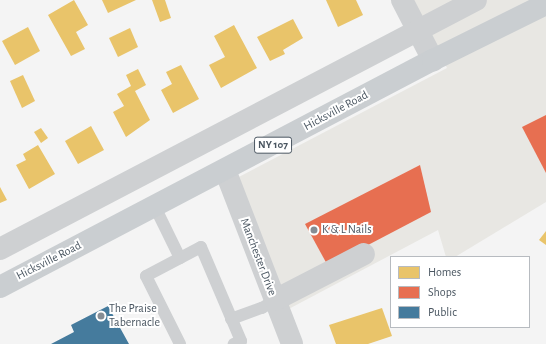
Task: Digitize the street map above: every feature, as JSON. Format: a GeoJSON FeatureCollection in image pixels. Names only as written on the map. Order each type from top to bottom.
{"type":"FeatureCollection","features":[{"type":"Feature","properties":{"kind":"main road","name":"Hicksville Road"},"geometry":{"type":"LineString","coordinates":[[0,287],[433,60],[546,4]]}},
{"type":"Feature","properties":{"kind":"street"},"geometry":{"type":"LineString","coordinates":[[402,0],[433,60]]}},
{"type":"Feature","properties":{"kind":"street"},"geometry":{"type":"LineString","coordinates":[[0,249],[476,0]]}},
{"type":"Feature","properties":{"kind":"street","name":"Manchester Drive"},"geometry":{"type":"LineString","coordinates":[[225,170],[292,344]]}},
{"type":"Feature","properties":{"kind":"street"},"geometry":{"type":"LineString","coordinates":[[275,300],[364,254]]}},
{"type":"Feature","properties":{"kind":"lane"},"geometry":{"type":"LineString","coordinates":[[155,207],[180,258]]}},
{"type":"Feature","properties":{"kind":"lane"},"geometry":{"type":"LineString","coordinates":[[180,344],[146,276],[201,247],[240,341],[234,344]]}},
{"type":"Feature","properties":{"kind":"lane"},"geometry":{"type":"LineString","coordinates":[[231,319],[262,308],[275,300]]}},
{"type":"Feature","properties":{"kind":"shaded area"},"geometry":{"type":"Polygon","coordinates":[[[412,0],[546,0],[546,202],[457,256],[446,256],[438,230],[283,312],[235,179],[447,68],[412,0]]]}},
{"type":"Feature","properties":{"kind":"building: Homes"},"geometry":{"type":"Polygon","coordinates":[[[74,0],[88,25],[76,32],[85,49],[71,56],[48,15],[74,0]]]}},
{"type":"Feature","properties":{"kind":"building: Homes"},"geometry":{"type":"Polygon","coordinates":[[[102,0],[136,0],[108,13],[102,0]]]}},
{"type":"Feature","properties":{"kind":"building: Homes"},"geometry":{"type":"Polygon","coordinates":[[[152,0],[165,0],[171,18],[160,22],[152,0]]]}},
{"type":"Feature","properties":{"kind":"building: Homes"},"geometry":{"type":"Polygon","coordinates":[[[326,0],[356,0],[363,15],[338,27],[326,0]]]}},
{"type":"Feature","properties":{"kind":"building: Homes"},"geometry":{"type":"Polygon","coordinates":[[[293,19],[303,38],[283,50],[285,54],[270,61],[257,37],[293,19]]]}},
{"type":"Feature","properties":{"kind":"building: Homes"},"geometry":{"type":"Polygon","coordinates":[[[234,25],[257,68],[221,88],[209,65],[225,57],[214,36],[234,25]]]}},
{"type":"Feature","properties":{"kind":"building: Homes"},"geometry":{"type":"Polygon","coordinates":[[[28,27],[40,51],[15,65],[2,41],[28,27]]]}},
{"type":"Feature","properties":{"kind":"building: Homes"},"geometry":{"type":"Polygon","coordinates":[[[130,28],[138,47],[118,57],[109,38],[130,28]]]}},
{"type":"Feature","properties":{"kind":"building: Homes"},"geometry":{"type":"Polygon","coordinates":[[[181,65],[199,99],[173,113],[161,90],[172,84],[166,72],[181,65]]]}},
{"type":"Feature","properties":{"kind":"building: Homes"},"geometry":{"type":"Polygon","coordinates":[[[138,69],[146,85],[135,91],[150,120],[126,137],[113,112],[124,106],[117,94],[131,86],[126,75],[138,69]]]}},
{"type":"Feature","properties":{"kind":"building: Homes"},"geometry":{"type":"Polygon","coordinates":[[[23,75],[35,101],[22,108],[10,81],[23,75]]]}},
{"type":"Feature","properties":{"kind":"building: Homes"},"geometry":{"type":"Polygon","coordinates":[[[91,126],[104,150],[78,164],[65,141],[91,126]]]}},
{"type":"Feature","properties":{"kind":"building: Homes"},"geometry":{"type":"Polygon","coordinates":[[[41,128],[48,138],[41,143],[34,132],[41,128]]]}},
{"type":"Feature","properties":{"kind":"building: Homes"},"geometry":{"type":"Polygon","coordinates":[[[38,145],[55,174],[29,189],[16,165],[26,160],[23,154],[38,145]]]}},
{"type":"Feature","properties":{"kind":"building: Homes"},"geometry":{"type":"Polygon","coordinates":[[[0,187],[7,200],[0,203],[0,187]]]}},
{"type":"Feature","properties":{"kind":"building: Homes"},"geometry":{"type":"Polygon","coordinates":[[[546,231],[546,245],[539,240],[546,231]]]}},
{"type":"Feature","properties":{"kind":"building: Homes"},"geometry":{"type":"Polygon","coordinates":[[[382,308],[392,336],[368,344],[336,344],[329,325],[382,308]]]}},
{"type":"Feature","properties":{"kind":"building: Shops"},"geometry":{"type":"Polygon","coordinates":[[[546,115],[546,173],[522,127],[546,115]]]}},
{"type":"Feature","properties":{"kind":"building: Shops"},"geometry":{"type":"Polygon","coordinates":[[[420,165],[431,212],[328,266],[305,224],[420,165]]]}},
{"type":"Feature","properties":{"kind":"building: Public","name":"The Praise Tabernacle"},"geometry":{"type":"Polygon","coordinates":[[[108,306],[129,344],[51,344],[74,332],[71,325],[108,306]]]}},
{"type":"Feature","properties":{"kind":"place","name":"K & L Nails"},"geometry":{"type":"Point","coordinates":[314,230]}},
{"type":"Feature","properties":{"kind":"place","name":"The Praise Tabernacle"},"geometry":{"type":"Point","coordinates":[101,316]}}]}
